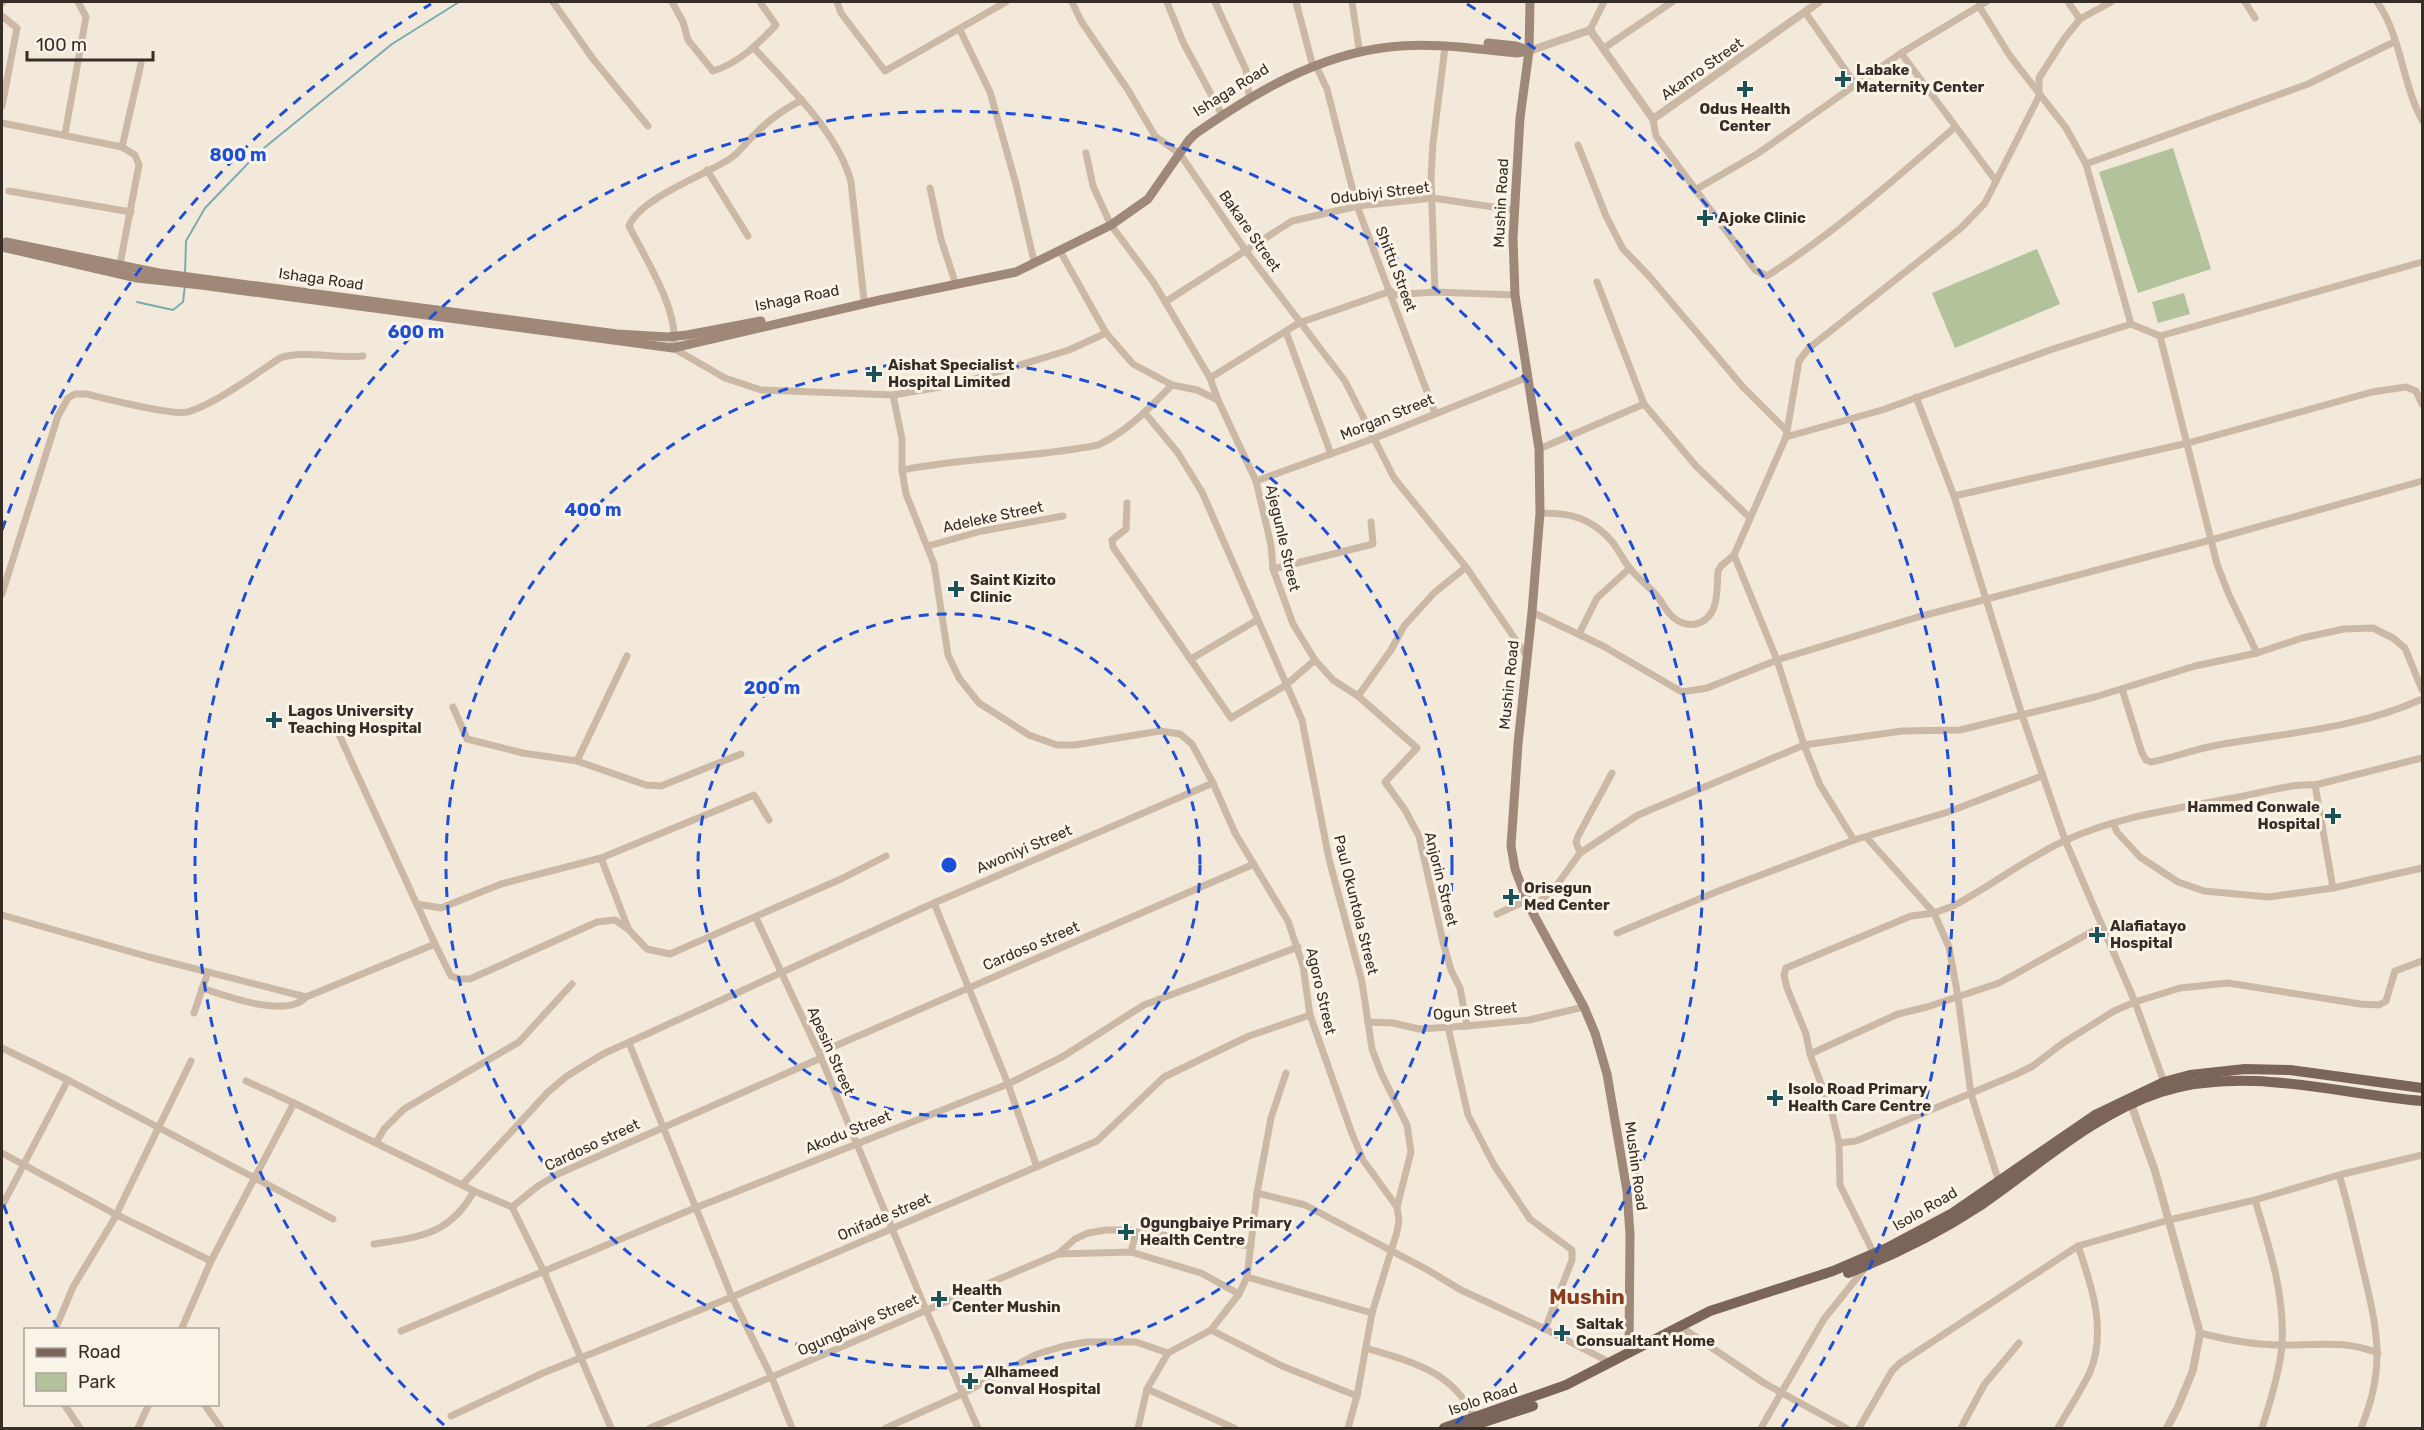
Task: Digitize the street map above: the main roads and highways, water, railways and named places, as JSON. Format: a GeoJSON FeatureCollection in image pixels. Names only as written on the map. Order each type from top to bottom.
{"type":"FeatureCollection","features":[{"type":"Feature","properties":{"kind":"main road","name":"Mushin Road"},"geometry":{"type":"LineString","coordinates":[[1530,2],[1529,51],[1520,118],[1513,210],[1515,295],[1539,449],[1540,513],[1511,846],[1515,869],[1528,904],[1584,1007],[1595,1033],[1607,1074],[1627,1191],[1630,1234],[1629,1353]]}},
{"type":"Feature","properties":{"kind":"main road","name":"Ishaga Road"},"geometry":{"type":"LineString","coordinates":[[202,281],[673,348],[880,300],[1016,272],[1110,223],[1155,192],[1189,135],[1221,113],[1281,76],[1359,48],[1395,43],[1470,43],[1516,46],[1529,51]]}},
{"type":"Feature","properties":{"kind":"main road","name":"Ishaga Road"},"geometry":{"type":"LineString","coordinates":[[1177,153],[1203,128],[1279,81],[1314,64],[1391,46],[1445,46],[1529,51]]}},
{"type":"Feature","properties":{"kind":"main road","name":"Ishaga Road"},"geometry":{"type":"LineString","coordinates":[[2,247],[158,277],[589,331],[676,336],[864,300],[911,287],[986,275],[1034,261],[1110,223]]}},
{"type":"Feature","properties":{"kind":"main road","name":"Ishaga Road"},"geometry":{"type":"LineString","coordinates":[[2,241],[118,270]]}},
{"type":"Feature","properties":{"kind":"main road","name":"Isolo Road"},"geometry":{"type":"LineString","coordinates":[[1466,1428],[1536,1405],[1587,1383],[1684,1329],[1721,1313],[1867,1266],[1949,1224],[2095,1115],[2164,1082],[2190,1075],[2245,1069],[2301,1072],[2422,1088]]}},
{"type":"Feature","properties":{"kind":"main road"},"geometry":{"type":"LineString","coordinates":[[2300,1085],[2301,1072]]}},
{"type":"Feature","properties":{"kind":"main road","name":"Isolo Road"},"geometry":{"type":"LineString","coordinates":[[1444,1428],[1554,1390],[1710,1311],[1823,1274],[1874,1254],[1932,1225],[2101,1120],[2131,1104],[2162,1092],[2220,1083],[2300,1085],[2422,1101]]}},
{"type":"Feature","properties":{"kind":"waterway"},"geometry":{"type":"LineString","coordinates":[[185,274],[186,241],[205,208],[259,152],[392,44],[459,2]]}},
{"type":"Feature","properties":{"kind":"waterway"},"geometry":{"type":"LineString","coordinates":[[137,302],[173,310],[183,302],[185,285]]}},
{"type":"Feature","properties":{"kind":"place","name":"Labake Maternity Center"},"geometry":{"type":"Point","coordinates":[1843,79]}},
{"type":"Feature","properties":{"kind":"place","name":"Odus Health Center"},"geometry":{"type":"Point","coordinates":[1745,89]}},
{"type":"Feature","properties":{"kind":"place","name":"Ajoke Clinic"},"geometry":{"type":"Point","coordinates":[1705,218]}},
{"type":"Feature","properties":{"kind":"place","name":"Aishat Specialist Hospital Limited"},"geometry":{"type":"Point","coordinates":[874,374]}},
{"type":"Feature","properties":{"kind":"place","name":"Saint Kizito Clinic"},"geometry":{"type":"Point","coordinates":[956,589]}},
{"type":"Feature","properties":{"kind":"place","name":"Lagos University Teaching Hospital"},"geometry":{"type":"Point","coordinates":[274,720]}},
{"type":"Feature","properties":{"kind":"place","name":"Hammed Conwale Hospital"},"geometry":{"type":"Point","coordinates":[2333,816]}},
{"type":"Feature","properties":{"kind":"place","name":"Orisegun Med Center"},"geometry":{"type":"Point","coordinates":[1511,897]}},
{"type":"Feature","properties":{"kind":"place","name":"Alafiatayo Hospital"},"geometry":{"type":"Point","coordinates":[2097,935]}},
{"type":"Feature","properties":{"kind":"place","name":"Isolo Road Primary Health Care Centre"},"geometry":{"type":"Point","coordinates":[1775,1098]}},
{"type":"Feature","properties":{"kind":"place","name":"Ogungbaiye Primary Health Centre"},"geometry":{"type":"Point","coordinates":[1126,1232]}},
{"type":"Feature","properties":{"kind":"place","name":"Health Center Mushin"},"geometry":{"type":"Point","coordinates":[939,1299]}},
{"type":"Feature","properties":{"kind":"place","name":"Saltak Consualtant Home"},"geometry":{"type":"Point","coordinates":[1562,1333]}},
{"type":"Feature","properties":{"kind":"place","name":"Alhameed Conval Hospital"},"geometry":{"type":"Point","coordinates":[970,1381]}},
{"type":"Feature","properties":{"kind":"district","name":"Mushin"},"geometry":{"type":"Point","coordinates":[1587,1297]}}]}
